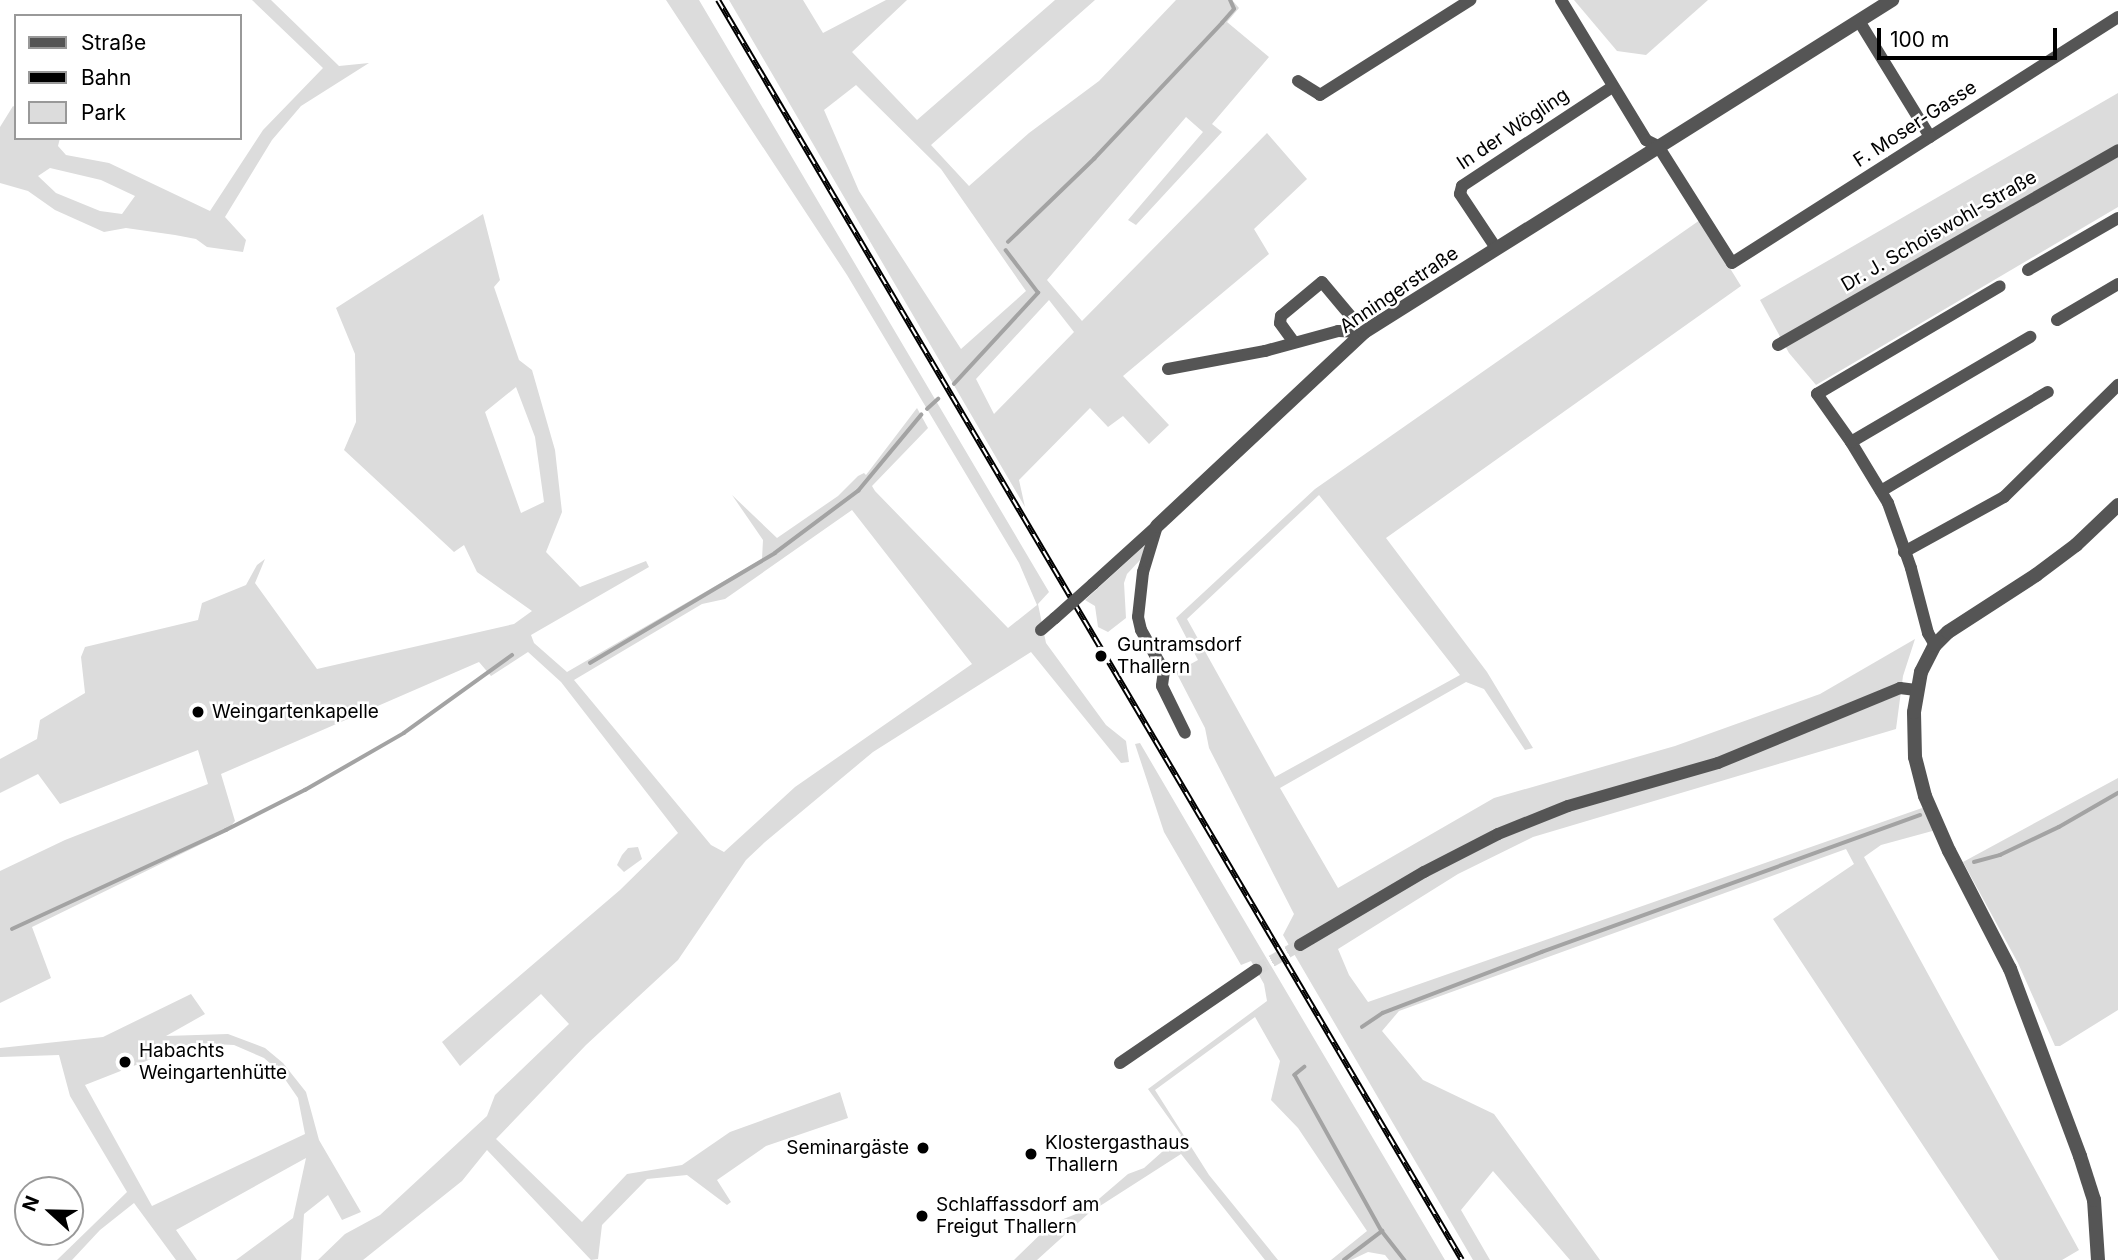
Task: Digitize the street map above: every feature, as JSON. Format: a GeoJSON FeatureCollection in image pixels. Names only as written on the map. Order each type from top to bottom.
{"type":"FeatureCollection","features":[{"type":"Feature","properties":{"kind":"street"},"geometry":{"type":"LineString","coordinates":[[1298,80],[1320,95],[1470,0]]}},
{"type":"Feature","properties":{"kind":"street"},"geometry":{"type":"LineString","coordinates":[[1561,0],[1646,139],[1658,146]]}},
{"type":"Feature","properties":{"kind":"street","name":"Anningerstraße"},"geometry":{"type":"LineString","coordinates":[[1041,631],[1364,332],[1892,0]]}},
{"type":"Feature","properties":{"kind":"street","name":"F. Moser-Gasse"},"geometry":{"type":"LineString","coordinates":[[1658,146],[1732,262],[2118,18]]}},
{"type":"Feature","properties":{"kind":"street"},"geometry":{"type":"LineString","coordinates":[[1859,21],[1930,138]]}},
{"type":"Feature","properties":{"kind":"street","name":"In der Wögling"},"geometry":{"type":"LineString","coordinates":[[1496,248],[1460,194],[1462,186],[1612,87]]}},
{"type":"Feature","properties":{"kind":"street","name":"Dr. J. Schoiswohl-Straße"},"geometry":{"type":"LineString","coordinates":[[1779,345],[2118,150]]}},
{"type":"Feature","properties":{"kind":"street"},"geometry":{"type":"LineString","coordinates":[[2028,270],[2118,218]]}},
{"type":"Feature","properties":{"kind":"street"},"geometry":{"type":"LineString","coordinates":[[1293,341],[1280,323],[1281,316],[1322,282],[1364,332]]}},
{"type":"Feature","properties":{"kind":"street"},"geometry":{"type":"LineString","coordinates":[[2057,320],[2118,284]]}},
{"type":"Feature","properties":{"kind":"street"},"geometry":{"type":"LineString","coordinates":[[1935,645],[1928,633],[1904,552],[1881,491],[1817,394],[2000,286]]}},
{"type":"Feature","properties":{"kind":"street"},"geometry":{"type":"LineString","coordinates":[[1168,369],[1265,351],[1293,341],[1338,331],[1364,332]]}},
{"type":"Feature","properties":{"kind":"street"},"geometry":{"type":"LineString","coordinates":[[1851,442],[2030,337]]}},
{"type":"Feature","properties":{"kind":"street"},"geometry":{"type":"LineString","coordinates":[[1904,552],[2004,497],[2118,385]]}},
{"type":"Feature","properties":{"kind":"street"},"geometry":{"type":"LineString","coordinates":[[1881,491],[2048,391]]}},
{"type":"Feature","properties":{"kind":"street"},"geometry":{"type":"LineString","coordinates":[[2098,1260],[2094,1200],[2045,1058],[2010,969],[1949,851],[1925,796],[1915,757],[1916,690],[1921,672],[1935,645],[1961,621],[2036,575],[2076,545],[2118,505]]}},
{"type":"Feature","properties":{"kind":"street","name":"Anningerstraße"},"geometry":{"type":"LineString","coordinates":[[1157,526],[1143,572],[1138,617],[1164,671],[1162,686],[1185,733]]}},
{"type":"Feature","properties":{"kind":"street"},"geometry":{"type":"LineString","coordinates":[[1300,945],[1413,878],[1498,834],[1568,806],[1718,763],[1900,688],[1916,690]]}},
{"type":"Feature","properties":{"kind":"street"},"geometry":{"type":"LineString","coordinates":[[1120,1063],[1256,970]]}},
{"type":"Feature","properties":{"kind":"green space"},"geometry":{"type":"Polygon","coordinates":[[[252,0],[271,0],[339,66],[369,63],[301,106],[272,140],[225,217],[246,240],[243,252],[207,247],[196,239],[175,235],[126,228],[104,232],[55,210],[28,191],[0,183],[0,127],[13,106],[14,140],[60,140],[58,146],[66,155],[109,163],[210,211],[263,130],[323,68],[252,0]],[[50,168],[38,176],[56,193],[100,211],[122,214],[135,196],[101,180],[50,168]]]}},
{"type":"Feature","properties":{"kind":"green space"},"geometry":{"type":"Polygon","coordinates":[[[666,0],[699,0],[1049,592],[1038,604],[1046,643],[1106,725],[1126,741],[1129,762],[1121,763],[1031,652],[873,752],[765,842],[746,860],[678,960],[586,1045],[496,1139],[582,1222],[627,1174],[682,1165],[730,1132],[840,1092],[848,1118],[766,1146],[717,1180],[731,1202],[727,1205],[687,1175],[647,1179],[602,1225],[598,1259],[591,1260],[487,1150],[462,1181],[363,1260],[318,1260],[345,1234],[380,1215],[487,1116],[495,1095],[569,1024],[541,994],[460,1066],[442,1042],[620,890],[678,833],[561,682],[528,652],[491,676],[479,662],[221,774],[235,821],[226,832],[32,927],[51,978],[0,1003],[0,871],[65,840],[208,784],[198,750],[60,804],[38,774],[0,793],[0,759],[37,739],[40,720],[85,693],[81,657],[85,647],[198,620],[202,603],[246,585],[257,565],[265,559],[255,583],[317,669],[514,624],[532,611],[477,572],[464,545],[454,552],[344,450],[356,422],[355,354],[336,308],[483,214],[500,280],[494,287],[519,360],[532,370],[555,450],[562,512],[546,552],[580,587],[646,561],[649,567],[531,635],[534,643],[567,672],[762,559],[763,540],[732,495],[777,538],[838,496],[858,476],[864,473],[866,475],[917,408],[928,428],[872,486],[1008,628],[1037,605],[1019,563],[847,275],[666,0]],[[516,387],[485,412],[521,513],[544,502],[535,437],[516,387]],[[852,510],[725,599],[702,604],[574,680],[711,845],[724,852],[795,787],[972,664],[852,510]]]}},
{"type":"Feature","properties":{"kind":"green space"},"geometry":{"type":"Polygon","coordinates":[[[729,0],[803,0],[823,33],[886,0],[907,0],[852,52],[917,120],[1055,0],[1095,0],[931,145],[969,186],[1029,133],[1099,81],[1176,0],[1232,0],[1239,8],[1227,22],[1269,57],[1212,124],[1222,132],[1136,225],[1128,220],[1203,132],[1186,117],[1047,280],[1082,321],[1267,133],[1307,179],[1254,229],[1269,254],[1123,376],[1169,425],[1149,444],[1123,416],[1108,427],[1090,408],[1019,480],[1025,507],[729,0]],[[856,85],[824,110],[859,191],[961,349],[1026,291],[941,169],[856,85]],[[1049,300],[976,379],[994,414],[1074,332],[1049,300]]]}},
{"type":"Feature","properties":{"kind":"green space"},"geometry":{"type":"Polygon","coordinates":[[[1574,0],[1708,0],[1646,55],[1617,51],[1574,0]]]}},
{"type":"Feature","properties":{"kind":"green space"},"geometry":{"type":"Polygon","coordinates":[[[2118,93],[2118,207],[1816,385],[1789,353],[1760,300],[2118,93]]]}},
{"type":"Feature","properties":{"kind":"green space"},"geometry":{"type":"Polygon","coordinates":[[[1700,220],[1741,286],[1386,538],[1487,672],[1533,748],[1525,750],[1484,689],[1466,682],[1280,788],[1338,888],[1494,798],[1675,746],[1820,694],[1915,639],[1903,676],[1896,729],[1533,837],[1458,874],[1338,949],[1349,975],[1368,1002],[1925,807],[1936,830],[1881,845],[1864,857],[2079,1250],[2062,1260],[1999,1260],[1773,919],[1854,864],[1846,849],[1399,1011],[1382,1031],[1423,1080],[1494,1114],[1600,1260],[1570,1260],[1493,1171],[1461,1210],[1490,1260],[1473,1260],[1283,935],[1294,914],[1209,748],[1205,728],[1176,672],[1198,660],[1176,618],[1315,489],[1700,220]],[[1319,495],[1187,619],[1275,777],[1460,675],[1319,495]]]}},
{"type":"Feature","properties":{"kind":"green space"},"geometry":{"type":"Polygon","coordinates":[[[1146,547],[1142,558],[1127,574],[1124,583],[1126,618],[1108,632],[1098,627],[1095,606],[1085,600],[1146,547]]]}},
{"type":"Feature","properties":{"kind":"green space"},"geometry":{"type":"Polygon","coordinates":[[[1140,743],[1445,1260],[1389,1260],[1385,1255],[1368,1252],[1351,1260],[1331,1260],[1367,1231],[1298,1128],[1271,1100],[1280,1061],[1255,1017],[1155,1090],[1209,1175],[1278,1260],[1265,1260],[1181,1154],[1089,1213],[1037,1260],[1014,1260],[1051,1224],[1086,1210],[1128,1174],[1144,1168],[1181,1135],[1148,1089],[1267,1001],[1264,984],[1251,961],[1241,965],[1164,832],[1135,744],[1140,743]]]}},
{"type":"Feature","properties":{"kind":"green space"},"geometry":{"type":"Polygon","coordinates":[[[2118,778],[2118,1010],[2060,1046],[2055,1046],[2018,963],[1963,862],[2118,778]]]}},
{"type":"Feature","properties":{"kind":"green space"},"geometry":{"type":"Polygon","coordinates":[[[638,847],[642,859],[624,872],[617,865],[622,855],[628,848],[638,847]]]}},
{"type":"Feature","properties":{"kind":"green space"},"geometry":{"type":"Polygon","coordinates":[[[191,994],[205,1014],[166,1036],[228,1034],[265,1048],[283,1063],[306,1092],[319,1140],[361,1212],[342,1220],[328,1195],[304,1214],[301,1260],[236,1260],[293,1218],[306,1158],[176,1230],[197,1260],[176,1260],[134,1203],[100,1230],[72,1260],[57,1260],[71,1246],[84,1246],[84,1234],[127,1192],[70,1096],[59,1055],[0,1057],[0,1048],[103,1037],[191,994]],[[192,1043],[85,1085],[152,1206],[305,1134],[298,1098],[280,1072],[264,1058],[234,1045],[192,1043]]]}},
{"type":"Feature","properties":{"kind":"waterway"},"geometry":{"type":"LineString","coordinates":[[1008,242],[1094,159],[1222,23],[1234,9],[1230,0]]}},
{"type":"Feature","properties":{"kind":"waterway"},"geometry":{"type":"LineString","coordinates":[[954,384],[1038,293],[1006,251]]}},
{"type":"Feature","properties":{"kind":"waterway"},"geometry":{"type":"LineString","coordinates":[[927,409],[938,399]]}},
{"type":"Feature","properties":{"kind":"waterway"},"geometry":{"type":"LineString","coordinates":[[590,663],[775,553],[858,491],[921,415]]}},
{"type":"Feature","properties":{"kind":"waterway"},"geometry":{"type":"LineString","coordinates":[[12,929],[226,830],[305,790],[404,733],[512,655]]}},
{"type":"Feature","properties":{"kind":"waterway"},"geometry":{"type":"LineString","coordinates":[[1974,862],[2000,855],[2059,827],[2118,793]]}},
{"type":"Feature","properties":{"kind":"waterway"},"geometry":{"type":"LineString","coordinates":[[1362,1027],[1383,1013],[1542,952],[1920,815]]}},
{"type":"Feature","properties":{"kind":"waterway"},"geometry":{"type":"LineString","coordinates":[[1305,1067],[1295,1075],[1382,1231],[1405,1260]]}},
{"type":"Feature","properties":{"kind":"waterway"},"geometry":{"type":"LineString","coordinates":[[1344,1260],[1382,1231]]}},
{"type":"Feature","properties":{"kind":"tunnel"},"geometry":{"type":"LineString","coordinates":[[1256,970],[1300,945]]}},
{"type":"Feature","properties":{"kind":"railway"},"geometry":{"type":"LineString","coordinates":[[718,0],[1462,1260]]}},
{"type":"Feature","properties":{"kind":"place","name":"Guntramsdorf Thallern"},"geometry":{"type":"Point","coordinates":[1101,656]}},
{"type":"Feature","properties":{"kind":"place","name":"Weingartenkapelle"},"geometry":{"type":"Point","coordinates":[198,712]}},
{"type":"Feature","properties":{"kind":"place","name":"Habachts Weingartenhütte"},"geometry":{"type":"Point","coordinates":[125,1062]}},
{"type":"Feature","properties":{"kind":"place","name":"Seminargäste"},"geometry":{"type":"Point","coordinates":[923,1148]}},
{"type":"Feature","properties":{"kind":"place","name":"Klostergasthaus Thallern"},"geometry":{"type":"Point","coordinates":[1031,1154]}},
{"type":"Feature","properties":{"kind":"place","name":"Schlaffassdorf am Freigut Thallern"},"geometry":{"type":"Point","coordinates":[922,1216]}}]}
